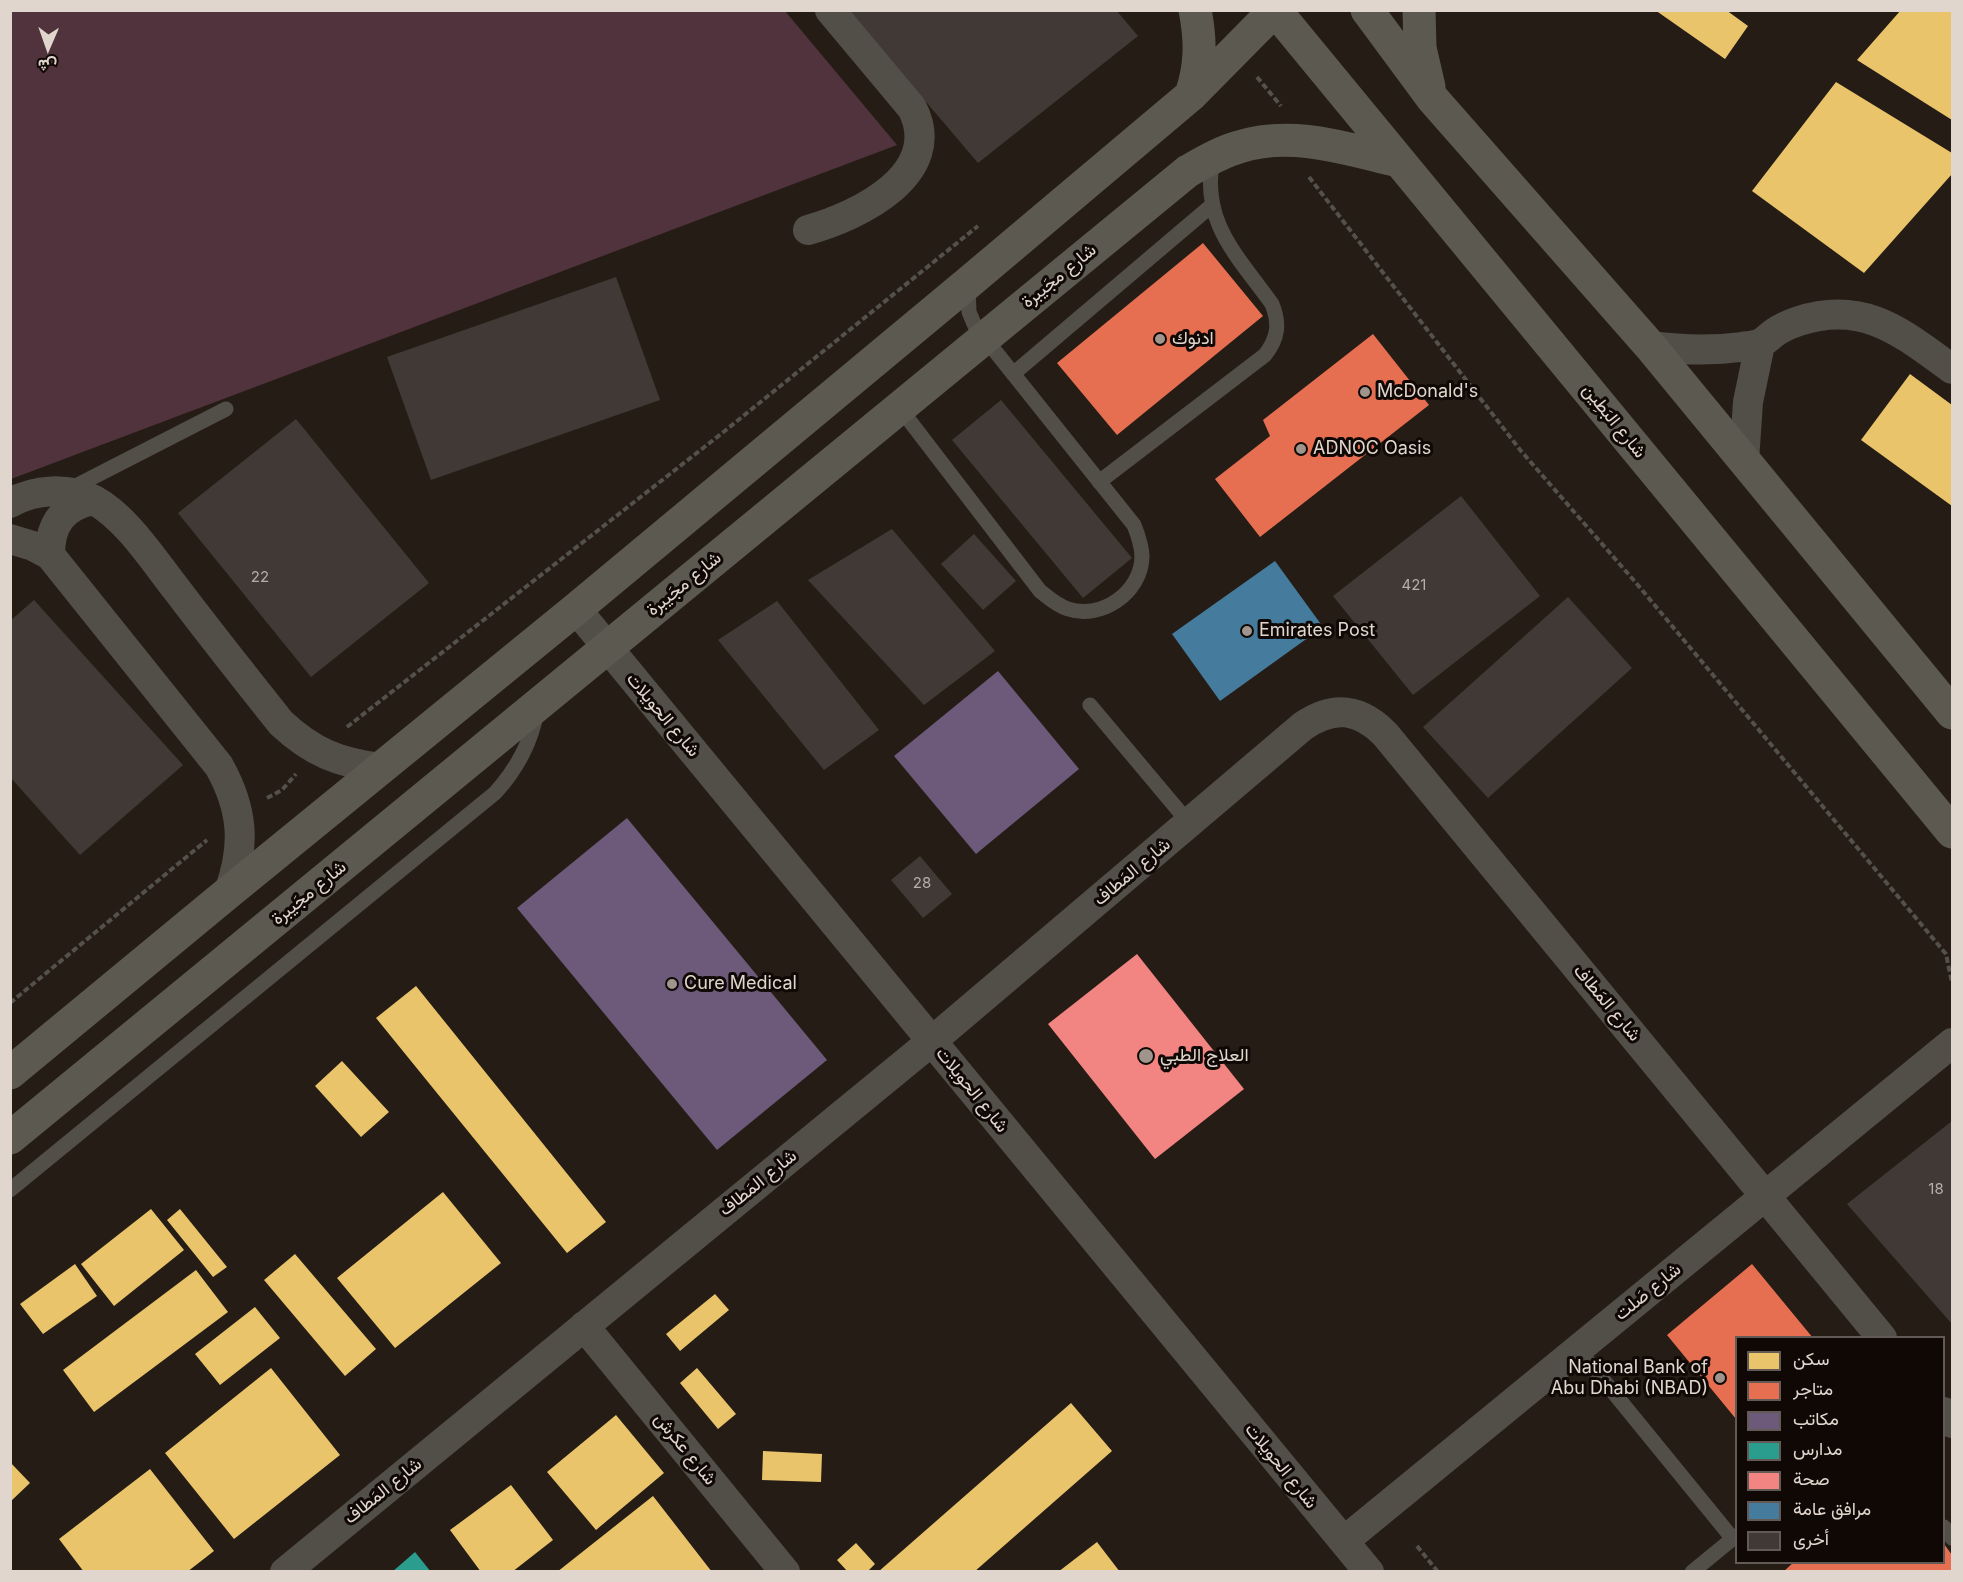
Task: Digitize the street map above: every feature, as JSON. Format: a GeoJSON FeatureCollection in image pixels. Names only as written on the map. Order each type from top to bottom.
{"type":"FeatureCollection","features":[{"type":"Feature","properties":{"kind":"street"},"geometry":{"type":"LineString","coordinates":[[808,230],[834,223],[857,212],[881,196],[910,169],[920,147],[921,134],[912,108],[830,10]]}},
{"type":"Feature","properties":{"kind":"street"},"geometry":{"type":"LineString","coordinates":[[1191,95],[1199,63],[1199,31],[1195,10]]}},
{"type":"Feature","properties":{"kind":"street"},"geometry":{"type":"LineString","coordinates":[[1367,10],[1432,98],[1650,346],[1953,713]]}},
{"type":"Feature","properties":{"kind":"street"},"geometry":{"type":"LineString","coordinates":[[1419,10],[1420,48],[1432,98]]}},
{"type":"Feature","properties":{"kind":"street"},"geometry":{"type":"LineString","coordinates":[[10,1073],[576,609],[968,283],[1191,95],[1275,11]]}},
{"type":"Feature","properties":{"kind":"street","name":"شارع البَطِين"},"geometry":{"type":"LineString","coordinates":[[1275,11],[1953,832]]}},
{"type":"Feature","properties":{"kind":"street","name":"شارع مجَيبرة"},"geometry":{"type":"LineString","coordinates":[[10,1138],[1188,171],[1213,157],[1238,147],[1263,141],[1293,140],[1325,144],[1400,161]]}},
{"type":"Feature","properties":{"kind":"street"},"geometry":{"type":"LineString","coordinates":[[1650,346],[1705,350],[1760,344],[1777,331],[1797,321],[1840,314],[1883,323],[1903,333],[1953,369]]}},
{"type":"Feature","properties":{"kind":"street"},"geometry":{"type":"LineString","coordinates":[[1744,461],[1748,402],[1760,344]]}},
{"type":"Feature","properties":{"kind":"street"},"geometry":{"type":"LineString","coordinates":[[10,503],[36,493],[79,496],[108,510],[138,540],[280,723],[316,751],[358,766],[381,768]]}},
{"type":"Feature","properties":{"kind":"street"},"geometry":{"type":"LineString","coordinates":[[50,555],[53,529],[60,517],[79,496]]}},
{"type":"Feature","properties":{"kind":"street"},"geometry":{"type":"LineString","coordinates":[[10,539],[33,546],[50,555],[219,766],[228,781],[239,815],[241,834],[236,874],[229,892]]}},
{"type":"Feature","properties":{"kind":"street","name":"شارع الحويلات"},"geometry":{"type":"LineString","coordinates":[[576,609],[1369,1572]]}},
{"type":"Feature","properties":{"kind":"street","name":"شارع المَطاف"},"geometry":{"type":"LineString","coordinates":[[285,1572],[932,1041],[1303,726],[1316,717],[1330,713],[1346,712],[1374,723],[1880,1336]]}},
{"type":"Feature","properties":{"kind":"street","name":"شارع صَلت"},"geometry":{"type":"LineString","coordinates":[[1344,1541],[1953,1043]]}},
{"type":"Feature","properties":{"kind":"street","name":"شارع عكرش"},"geometry":{"type":"LineString","coordinates":[[584,1326],[785,1572]]}},
{"type":"Feature","properties":{"kind":"lane"},"geometry":{"type":"LineString","coordinates":[[1099,482],[1265,355],[1276,338],[1276,316],[1272,304],[1223,236],[1211,206],[1210,173],[1213,157]]}},
{"type":"Feature","properties":{"kind":"lane"},"geometry":{"type":"LineString","coordinates":[[1013,374],[1211,206]]}},
{"type":"Feature","properties":{"kind":"lane"},"geometry":{"type":"LineString","coordinates":[[899,407],[1040,591],[1053,602],[1069,609],[1086,612],[1102,609],[1118,601],[1130,589],[1138,575],[1142,558],[1140,540],[1134,525],[975,326],[969,312],[968,283]]}},
{"type":"Feature","properties":{"kind":"lane"},"geometry":{"type":"LineString","coordinates":[[79,496],[226,409]]}},
{"type":"Feature","properties":{"kind":"lane"},"geometry":{"type":"LineString","coordinates":[[10,1191],[495,793],[514,770],[525,750],[534,728],[538,705]]}},
{"type":"Feature","properties":{"kind":"lane"},"geometry":{"type":"LineString","coordinates":[[1090,705],[1189,824]]}},
{"type":"Feature","properties":{"kind":"lane"},"geometry":{"type":"LineString","coordinates":[[1578,1349],[1735,1537],[1692,1572]]}},
{"type":"Feature","properties":{"kind":"path"},"geometry":{"type":"LineString","coordinates":[[1253,72],[1287,113]]}},
{"type":"Feature","properties":{"kind":"path"},"geometry":{"type":"LineString","coordinates":[[1320,193],[1521,451],[1637,584],[1946,954],[1953,983]]}},
{"type":"Feature","properties":{"kind":"path"},"geometry":{"type":"LineString","coordinates":[[10,1003],[210,837],[239,815],[282,790],[316,751],[721,434],[986,219]]}},
{"type":"Feature","properties":{"kind":"path"},"geometry":{"type":"LineString","coordinates":[[1417,1546],[1438,1572]]}},
{"type":"Feature","properties":{"kind":"shaded area"},"geometry":{"type":"Polygon","coordinates":[[[11,10],[785,11],[897,145],[11,479],[11,10]]]}},
{"type":"Feature","properties":{"kind":"building: سكن"},"geometry":{"type":"Polygon","coordinates":[[[1655,10],[1726,10],[1748,26],[1725,59],[1655,10]]]}},
{"type":"Feature","properties":{"kind":"building: سكن"},"geometry":{"type":"Polygon","coordinates":[[[1901,10],[1952,10],[1952,120],[1857,60],[1901,10]]]}},
{"type":"Feature","properties":{"kind":"building: سكن"},"geometry":{"type":"Polygon","coordinates":[[[1836,82],[1952,153],[1952,174],[1864,273],[1752,191],[1836,82]]]}},
{"type":"Feature","properties":{"kind":"building: سكن"},"geometry":{"type":"Polygon","coordinates":[[[1910,374],[1952,405],[1952,506],[1861,440],[1910,374]]]}},
{"type":"Feature","properties":{"kind":"building: سكن"},"geometry":{"type":"Polygon","coordinates":[[[416,986],[606,1222],[567,1253],[376,1018],[416,986]]]}},
{"type":"Feature","properties":{"kind":"building: سكن"},"geometry":{"type":"Polygon","coordinates":[[[342,1061],[389,1112],[361,1137],[315,1086],[342,1061]]]}},
{"type":"Feature","properties":{"kind":"building: سكن"},"geometry":{"type":"Polygon","coordinates":[[[443,1192],[501,1263],[395,1348],[337,1278],[443,1192]]]}},
{"type":"Feature","properties":{"kind":"building: سكن"},"geometry":{"type":"Polygon","coordinates":[[[151,1209],[184,1250],[114,1306],[81,1264],[151,1209]]]}},
{"type":"Feature","properties":{"kind":"building: سكن"},"geometry":{"type":"Polygon","coordinates":[[[180,1209],[227,1267],[213,1277],[167,1220],[180,1209]]]}},
{"type":"Feature","properties":{"kind":"building: سكن"},"geometry":{"type":"Polygon","coordinates":[[[295,1254],[376,1349],[345,1376],[264,1280],[295,1254]]]}},
{"type":"Feature","properties":{"kind":"building: سكن"},"geometry":{"type":"Polygon","coordinates":[[[75,1264],[97,1296],[43,1334],[20,1304],[75,1264]]]}},
{"type":"Feature","properties":{"kind":"building: سكن"},"geometry":{"type":"Polygon","coordinates":[[[196,1270],[228,1312],[94,1412],[63,1370],[196,1270]]]}},
{"type":"Feature","properties":{"kind":"building: سكن"},"geometry":{"type":"Polygon","coordinates":[[[715,1294],[729,1310],[680,1351],[666,1334],[715,1294]]]}},
{"type":"Feature","properties":{"kind":"building: سكن"},"geometry":{"type":"Polygon","coordinates":[[[255,1307],[280,1338],[220,1385],[195,1354],[255,1307]]]}},
{"type":"Feature","properties":{"kind":"building: سكن"},"geometry":{"type":"Polygon","coordinates":[[[271,1368],[340,1455],[234,1539],[165,1453],[271,1368]]]}},
{"type":"Feature","properties":{"kind":"building: سكن"},"geometry":{"type":"Polygon","coordinates":[[[697,1368],[736,1414],[718,1429],[680,1383],[697,1368]]]}},
{"type":"Feature","properties":{"kind":"building: سكن"},"geometry":{"type":"Polygon","coordinates":[[[1071,1403],[1112,1451],[974,1572],[878,1572],[1071,1403]]]}},
{"type":"Feature","properties":{"kind":"building: سكن"},"geometry":{"type":"Polygon","coordinates":[[[616,1415],[664,1473],[596,1530],[547,1472],[616,1415]]]}},
{"type":"Feature","properties":{"kind":"building: سكن"},"geometry":{"type":"Polygon","coordinates":[[[763,1451],[822,1454],[821,1482],[762,1480],[763,1451]]]}},
{"type":"Feature","properties":{"kind":"building: سكن"},"geometry":{"type":"Polygon","coordinates":[[[10,1462],[30,1483],[10,1502],[10,1462]]]}},
{"type":"Feature","properties":{"kind":"building: سكن"},"geometry":{"type":"Polygon","coordinates":[[[150,1469],[214,1551],[187,1572],[84,1572],[59,1539],[150,1469]]]}},
{"type":"Feature","properties":{"kind":"building: سكن"},"geometry":{"type":"Polygon","coordinates":[[[511,1485],[553,1540],[512,1572],[481,1572],[450,1530],[511,1485]]]}},
{"type":"Feature","properties":{"kind":"building: سكن"},"geometry":{"type":"Polygon","coordinates":[[[653,1496],[712,1572],[557,1572],[653,1496]]]}},
{"type":"Feature","properties":{"kind":"building: سكن"},"geometry":{"type":"Polygon","coordinates":[[[1097,1542],[1120,1572],[1058,1572],[1097,1542]]]}},
{"type":"Feature","properties":{"kind":"building: سكن"},"geometry":{"type":"Polygon","coordinates":[[[856,1543],[875,1564],[867,1572],[848,1572],[837,1560],[856,1543]]]}},
{"type":"Feature","properties":{"kind":"building: متاجر","name":"ادنوك"},"geometry":{"type":"Polygon","coordinates":[[[1203,243],[1263,316],[1117,435],[1057,363],[1203,243]]]}},
{"type":"Feature","properties":{"kind":"building: متاجر"},"geometry":{"type":"Polygon","coordinates":[[[1373,334],[1429,405],[1260,537],[1215,479],[1270,436],[1263,420],[1373,334]]]}},
{"type":"Feature","properties":{"kind":"building: متاجر","name":"National Bank of Abu Dhabi (NBAD)"},"geometry":{"type":"Polygon","coordinates":[[[1752,1264],[1811,1336],[1735,1336],[1735,1418],[1667,1335],[1752,1264]]]}},
{"type":"Feature","properties":{"kind":"building: متاجر"},"geometry":{"type":"Polygon","coordinates":[[[1945,1545],[1952,1555],[1952,1572],[1783,1572],[1792,1564],[1945,1564],[1945,1545]]]}},
{"type":"Feature","properties":{"kind":"building: مكاتب"},"geometry":{"type":"Polygon","coordinates":[[[998,671],[1079,769],[976,854],[894,756],[998,671]]]}},
{"type":"Feature","properties":{"kind":"building: مكاتب","name":"Cure Medical"},"geometry":{"type":"Polygon","coordinates":[[[627,818],[827,1060],[717,1150],[517,908],[627,818]]]}},
{"type":"Feature","properties":{"kind":"building: مدارس"},"geometry":{"type":"Polygon","coordinates":[[[415,1552],[431,1572],[392,1572],[415,1552]]]}},
{"type":"Feature","properties":{"kind":"building: صحة","name":"العلاج الطبي"},"geometry":{"type":"Polygon","coordinates":[[[1137,954],[1244,1089],[1155,1159],[1048,1024],[1137,954]]]}},
{"type":"Feature","properties":{"kind":"building: مرافق عامة","name":"Emirates Post"},"geometry":{"type":"Polygon","coordinates":[[[1275,561],[1323,627],[1220,701],[1172,634],[1275,561]]]}},
{"type":"Feature","properties":{"kind":"building: أخرى"},"geometry":{"type":"Polygon","coordinates":[[[848,10],[1116,10],[1138,36],[978,163],[848,10]]]}},
{"type":"Feature","properties":{"kind":"building: أخرى"},"geometry":{"type":"Polygon","coordinates":[[[616,277],[660,400],[431,480],[387,357],[616,277]]]}},
{"type":"Feature","properties":{"kind":"building: أخرى"},"geometry":{"type":"Polygon","coordinates":[[[1001,400],[1132,558],[1083,598],[952,440],[1001,400]]]}},
{"type":"Feature","properties":{"kind":"building: أخرى"},"geometry":{"type":"Polygon","coordinates":[[[296,419],[429,583],[311,677],[178,513],[296,419]]]}},
{"type":"Feature","properties":{"kind":"building: أخرى"},"geometry":{"type":"Polygon","coordinates":[[[1461,496],[1540,596],[1413,695],[1333,596],[1461,496]]]}},
{"type":"Feature","properties":{"kind":"building: أخرى"},"geometry":{"type":"Polygon","coordinates":[[[892,529],[995,651],[924,705],[808,580],[892,529]]]}},
{"type":"Feature","properties":{"kind":"building: أخرى"},"geometry":{"type":"Polygon","coordinates":[[[974,534],[1016,581],[983,610],[941,564],[974,534]]]}},
{"type":"Feature","properties":{"kind":"building: أخرى"},"geometry":{"type":"Polygon","coordinates":[[[1568,597],[1632,668],[1488,798],[1423,727],[1568,597]]]}},
{"type":"Feature","properties":{"kind":"building: أخرى"},"geometry":{"type":"Polygon","coordinates":[[[34,600],[183,765],[80,855],[10,777],[10,621],[34,600]]]}},
{"type":"Feature","properties":{"kind":"building: أخرى"},"geometry":{"type":"Polygon","coordinates":[[[777,601],[879,730],[824,770],[718,640],[777,601]]]}},
{"type":"Feature","properties":{"kind":"building: أخرى"},"geometry":{"type":"Polygon","coordinates":[[[920,856],[952,894],[923,918],[891,880],[920,856]]]}},
{"type":"Feature","properties":{"kind":"building: أخرى"},"geometry":{"type":"Polygon","coordinates":[[[1952,1121],[1952,1324],[1847,1204],[1952,1121]]]}},
{"type":"Feature","properties":{"kind":"place","name":"ادنوك"},"geometry":{"type":"Point","coordinates":[1160,339]}},
{"type":"Feature","properties":{"kind":"place","name":"McDonald's"},"geometry":{"type":"Point","coordinates":[1365,392]}},
{"type":"Feature","properties":{"kind":"place","name":"ADNOC Oasis"},"geometry":{"type":"Point","coordinates":[1301,449]}},
{"type":"Feature","properties":{"kind":"place","name":"Emirates Post"},"geometry":{"type":"Point","coordinates":[1247,631]}},
{"type":"Feature","properties":{"kind":"place","name":"Cure Medical"},"geometry":{"type":"Point","coordinates":[672,984]}},
{"type":"Feature","properties":{"kind":"place","name":"العلاج الطبي"},"geometry":{"type":"Point","coordinates":[1146,1056]}},
{"type":"Feature","properties":{"kind":"place","name":"National Bank of Abu Dhabi (NBAD)"},"geometry":{"type":"Point","coordinates":[1720,1378]}}]}
